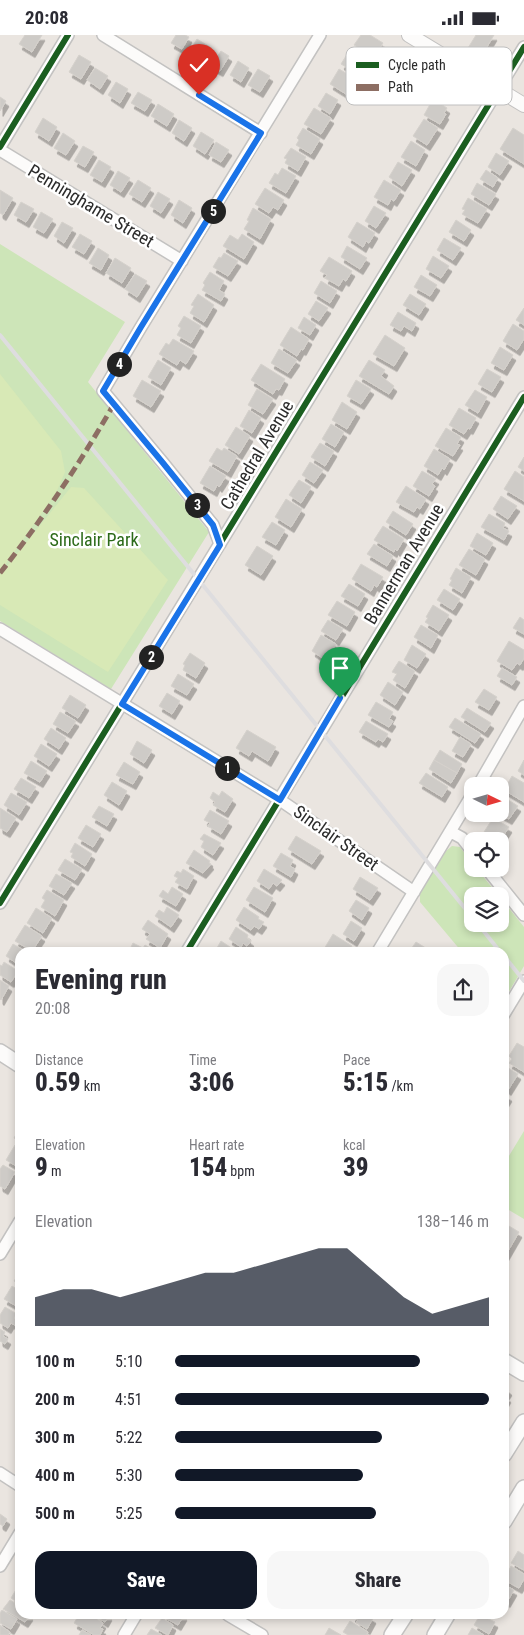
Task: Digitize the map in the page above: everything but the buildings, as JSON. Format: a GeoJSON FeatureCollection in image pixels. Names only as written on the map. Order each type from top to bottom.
{"type":"FeatureCollection","features":[{"type":"Feature","properties":{"kind":"main road"},"geometry":{"type":"LineString","coordinates":[[0,1052],[15,1062]]}},
{"type":"Feature","properties":{"kind":"main road"},"geometry":{"type":"LineString","coordinates":[[509,1364],[524,1373]]}},
{"type":"Feature","properties":{"kind":"main road"},"geometry":{"type":"LineString","coordinates":[[509,1447],[524,1422]]}},
{"type":"Feature","properties":{"kind":"main road"},"geometry":{"type":"LineString","coordinates":[[509,1513],[524,1488]]}},
{"type":"Feature","properties":{"kind":"main road"},"geometry":{"type":"LineString","coordinates":[[392,1635],[402,1619]]}},
{"type":"Feature","properties":{"kind":"main road"},"geometry":{"type":"LineString","coordinates":[[435,1635],[445,1619]]}},
{"type":"Feature","properties":{"kind":"street"},"geometry":{"type":"LineString","coordinates":[[0,149],[68,35]]}},
{"type":"Feature","properties":{"kind":"street"},"geometry":{"type":"LineString","coordinates":[[103,35],[261,133]]}},
{"type":"Feature","properties":{"kind":"street"},"geometry":{"type":"LineString","coordinates":[[220,545],[213,525],[103,391],[320,35]]}},
{"type":"Feature","properties":{"kind":"street"},"geometry":{"type":"LineString","coordinates":[[409,35],[429,47]]}},
{"type":"Feature","properties":{"kind":"street","name":"Cathedral Avenue"},"geometry":{"type":"LineString","coordinates":[[512,67],[524,47]]}},
{"type":"Feature","properties":{"kind":"street"},"geometry":{"type":"LineString","coordinates":[[512,97],[524,105]]}},
{"type":"Feature","properties":{"kind":"street","name":"Cathedral Avenue"},"geometry":{"type":"LineString","coordinates":[[0,903],[489,105]]}},
{"type":"Feature","properties":{"kind":"street","name":"Penninghame Street"},"geometry":{"type":"LineString","coordinates":[[0,149],[182,261]]}},
{"type":"Feature","properties":{"kind":"street","name":"Bannerman Avenue"},"geometry":{"type":"LineString","coordinates":[[190,947],[524,397]]}},
{"type":"Feature","properties":{"kind":"street","name":"Sinclair Street"},"geometry":{"type":"LineString","coordinates":[[0,629],[280,800],[414,892]]}},
{"type":"Feature","properties":{"kind":"street"},"geometry":{"type":"LineString","coordinates":[[483,777],[524,706]]}},
{"type":"Feature","properties":{"kind":"street"},"geometry":{"type":"LineString","coordinates":[[381,947],[464,809]]}},
{"type":"Feature","properties":{"kind":"street"},"geometry":{"type":"LineString","coordinates":[[451,832],[464,841]]}},
{"type":"Feature","properties":{"kind":"street"},"geometry":{"type":"LineString","coordinates":[[493,877],[524,915]]}},
{"type":"Feature","properties":{"kind":"street"},"geometry":{"type":"LineString","coordinates":[[509,1006],[524,981]]}},
{"type":"Feature","properties":{"kind":"street"},"geometry":{"type":"LineString","coordinates":[[0,1254],[15,1229]]}},
{"type":"Feature","properties":{"kind":"street"},"geometry":{"type":"LineString","coordinates":[[0,1473],[15,1483]]}},
{"type":"Feature","properties":{"kind":"street"},"geometry":{"type":"LineString","coordinates":[[0,1566],[15,1541]]}},
{"type":"Feature","properties":{"kind":"street"},"geometry":{"type":"LineString","coordinates":[[124,1635],[134,1619]]}},
{"type":"Feature","properties":{"kind":"street"},"geometry":{"type":"LineString","coordinates":[[235,1619],[262,1635]]}},
{"type":"Feature","properties":{"kind":"green space","name":"Sinclair Park"},"geometry":{"type":"Polygon","coordinates":[[[0,244],[125,322],[88,382],[209,532],[111,689],[0,621],[0,244]]]}},
{"type":"Feature","properties":{"kind":"green space"},"geometry":{"type":"Polygon","coordinates":[[[0,374],[61,451],[65,472],[56,493],[0,572],[0,374]]]}},
{"type":"Feature","properties":{"kind":"green space"},"geometry":{"type":"Polygon","coordinates":[[[71,487],[84,488],[168,580],[108,672],[0,605],[0,575],[71,487]]]}},
{"type":"Feature","properties":{"kind":"green space"},"geometry":{"type":"Polygon","coordinates":[[[452,846],[460,847],[464,852],[464,877],[484,877],[492,887],[464,887],[464,932],[509,932],[509,908],[524,927],[524,966],[509,992],[509,947],[458,947],[420,902],[420,893],[446,851],[452,846]]]}},
{"type":"Feature","properties":{"kind":"green space"},"geometry":{"type":"Polygon","coordinates":[[[524,1131],[524,1219],[509,1210],[509,1156],[524,1131]]]}},
{"type":"Feature","properties":{"kind":"railway"},"geometry":{"type":"LineString","coordinates":[[0,335],[464,907]]}},
{"type":"Feature","properties":{"kind":"railway"},"geometry":{"type":"LineString","coordinates":[[484,932],[496,947]]}},
{"type":"Feature","properties":{"kind":"railway"},"geometry":{"type":"LineString","coordinates":[[509,962],[524,981]]}},
{"type":"Feature","properties":{"kind":"marked path"},"geometry":{"type":"LineString","coordinates":[[0,573],[60,490],[114,404]]}},
{"type":"Feature","properties":{"kind":"cycle path"},"geometry":{"type":"LineString","coordinates":[[0,147],[68,35]]}},
{"type":"Feature","properties":{"kind":"cycle path"},"geometry":{"type":"LineString","coordinates":[[512,67],[524,47]]}},
{"type":"Feature","properties":{"kind":"cycle path"},"geometry":{"type":"LineString","coordinates":[[0,903],[488,105]]}},
{"type":"Feature","properties":{"kind":"cycle path"},"geometry":{"type":"LineString","coordinates":[[190,947],[524,397]]}},
{"type":"Feature","properties":{"kind":"route"},"geometry":{"type":"LineString","coordinates":[[199,95],[261,133],[103,391],[213,525],[220,545],[122,704],[280,800],[340,698]]}}]}
